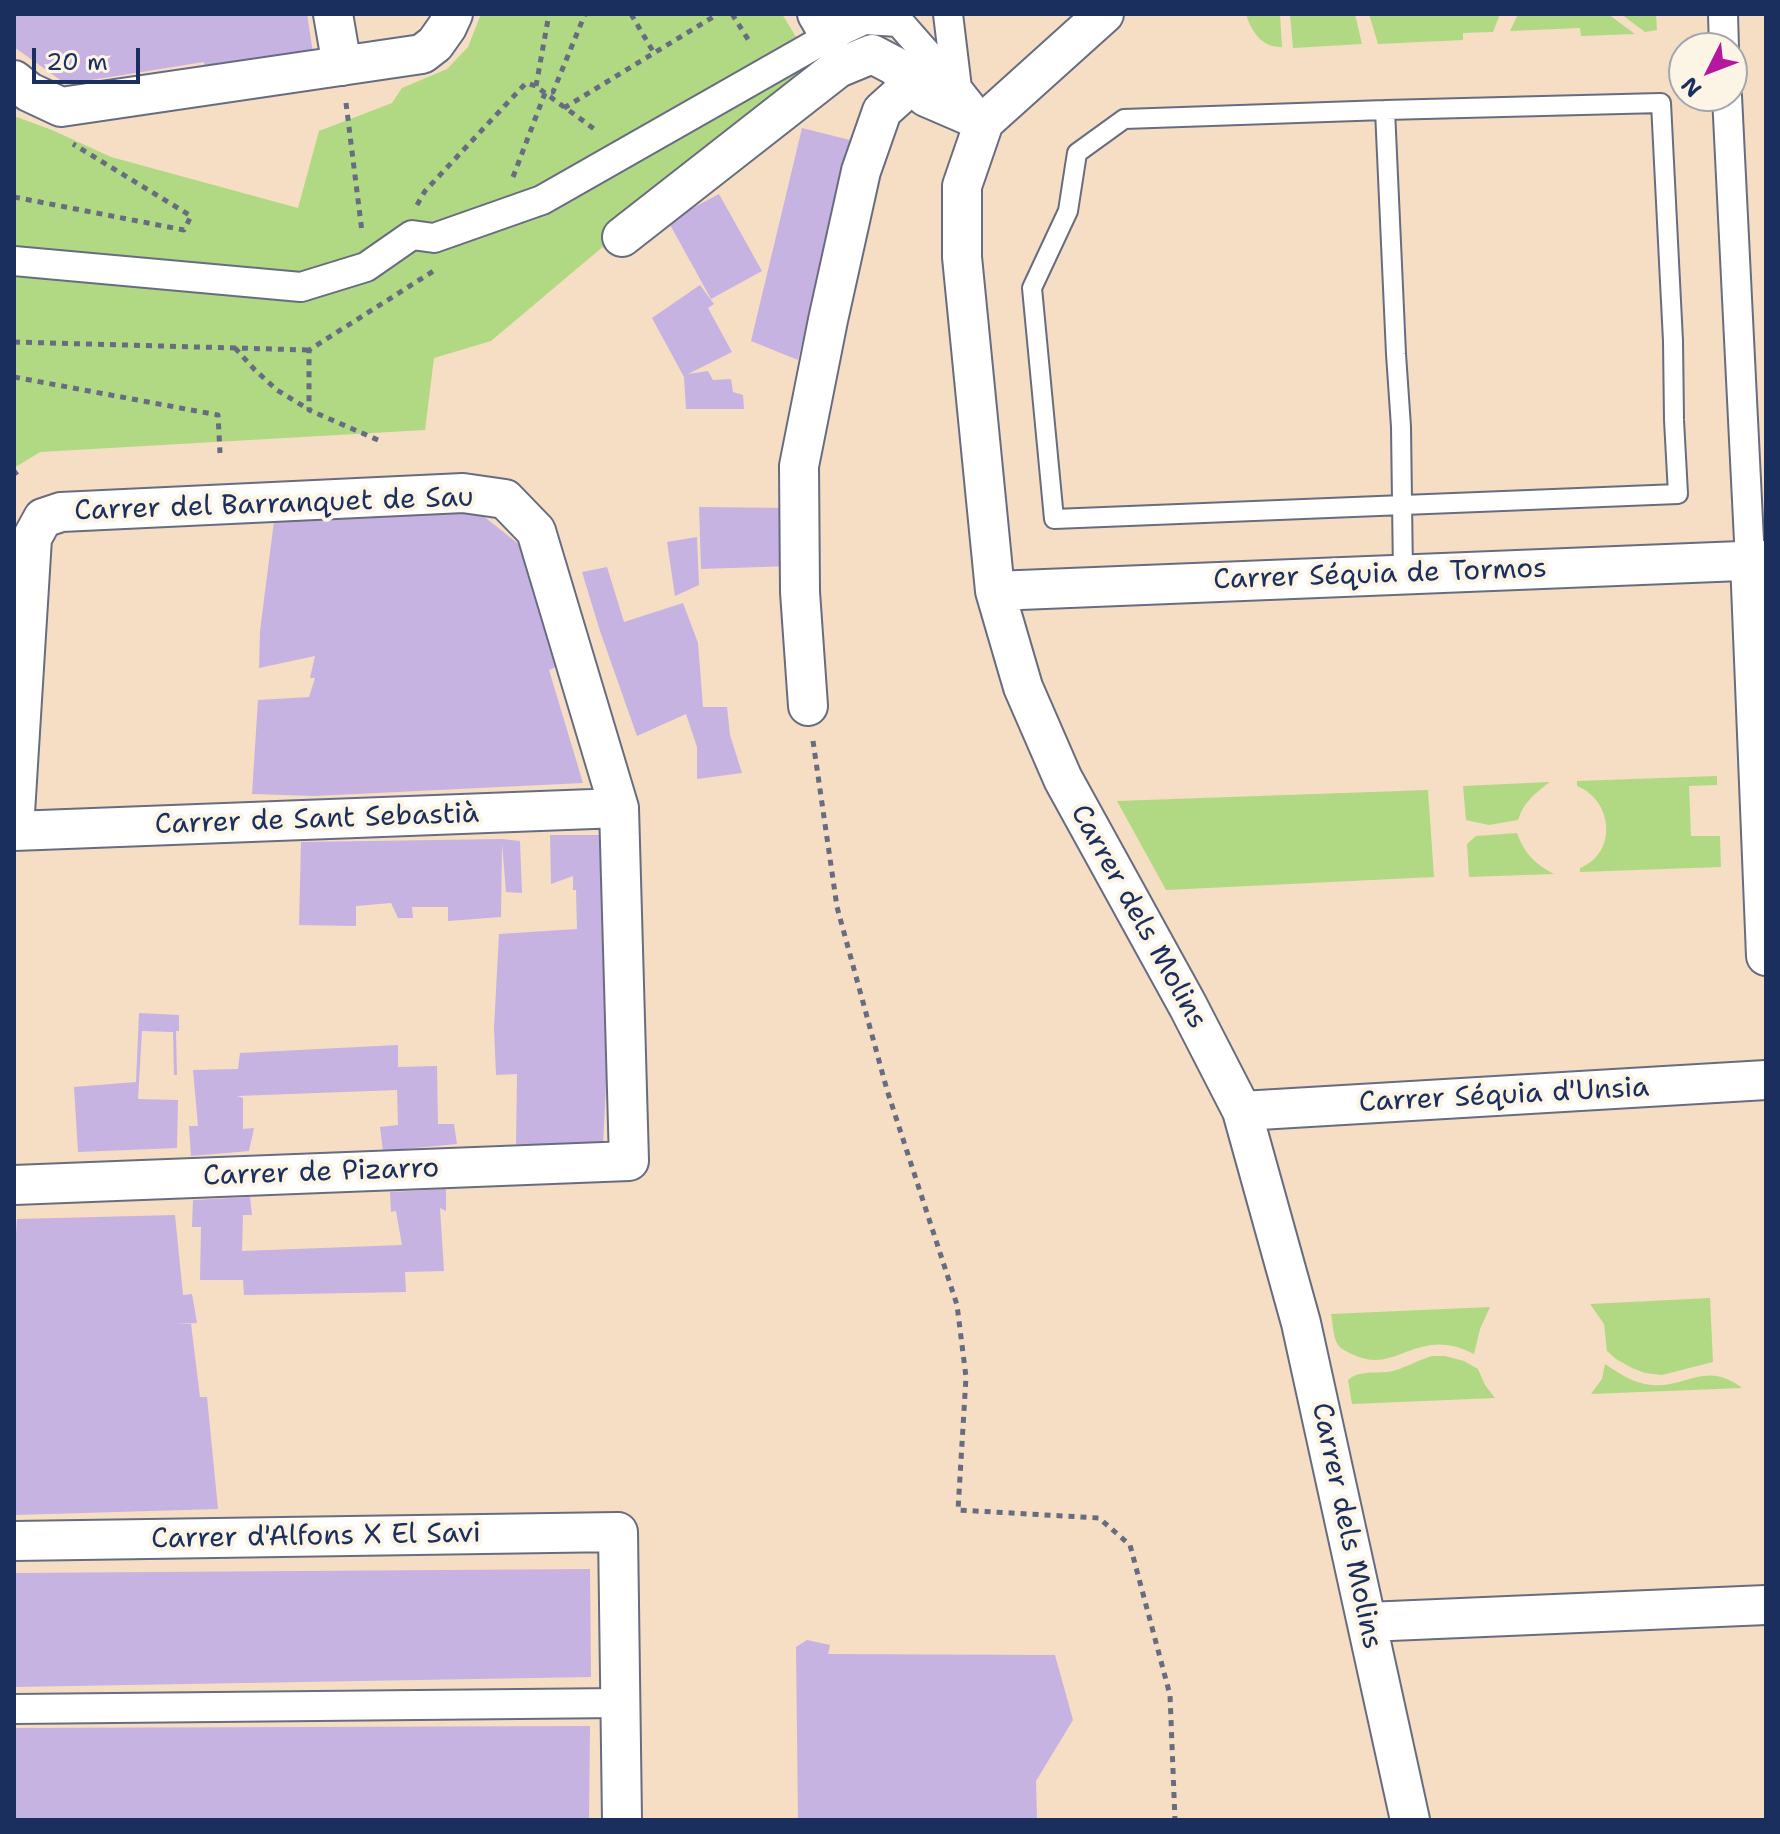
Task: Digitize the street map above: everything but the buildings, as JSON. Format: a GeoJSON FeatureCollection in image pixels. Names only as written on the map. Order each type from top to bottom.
{"type":"FeatureCollection","features":[{"type":"Feature","properties":{"kind":"street"},"geometry":{"type":"LineString","coordinates":[[14,80],[29,92],[61,107],[422,54],[435,44],[453,14]]}},
{"type":"Feature","properties":{"kind":"street"},"geometry":{"type":"LineString","coordinates":[[948,14],[957,88]]}},
{"type":"Feature","properties":{"kind":"street"},"geometry":{"type":"LineString","coordinates":[[984,122],[1104,14]]}},
{"type":"Feature","properties":{"kind":"street"},"geometry":{"type":"LineString","coordinates":[[341,16],[342,66]]}},
{"type":"Feature","properties":{"kind":"street"},"geometry":{"type":"LineString","coordinates":[[14,261],[301,287],[366,267],[412,235],[434,238],[542,200],[626,152],[824,25],[864,20],[899,22],[984,122]]}},
{"type":"Feature","properties":{"kind":"street"},"geometry":{"type":"LineString","coordinates":[[622,237],[838,68],[872,54],[895,66],[926,97],[984,122]]}},
{"type":"Feature","properties":{"kind":"street"},"geometry":{"type":"LineString","coordinates":[[808,706],[800,592],[799,466],[861,171],[882,111],[912,84]]}},
{"type":"Feature","properties":{"kind":"street"},"geometry":{"type":"LineString","coordinates":[[1728,112],[1758,560],[1766,956]]}},
{"type":"Feature","properties":{"kind":"street","name":"Carrer dels Molins"},"geometry":{"type":"LineString","coordinates":[[984,122],[962,186],[962,257],[995,591],[1023,687],[1063,779],[1242,1111],[1301,1323],[1410,1820]]}},
{"type":"Feature","properties":{"kind":"street","name":"Carrer del Barranquet de Sau"},"geometry":{"type":"LineString","coordinates":[[14,830],[32,538],[43,518],[61,512],[463,493],[505,499],[536,531],[619,808]]}},
{"type":"Feature","properties":{"kind":"street","name":"Carrer Séquia de Tormos"},"geometry":{"type":"LineString","coordinates":[[995,591],[1758,560]]}},
{"type":"Feature","properties":{"kind":"street","name":"Carrer de Sant Sebastià"},"geometry":{"type":"LineString","coordinates":[[14,830],[619,808]]}},
{"type":"Feature","properties":{"kind":"street","name":"Carrer de Pizarro"},"geometry":{"type":"LineString","coordinates":[[14,1185],[629,1161],[619,808]]}},
{"type":"Feature","properties":{"kind":"street","name":"Carrer Séquia d'Unsia"},"geometry":{"type":"LineString","coordinates":[[1242,1111],[1766,1080]]}},
{"type":"Feature","properties":{"kind":"street","name":"Carrer d'Alfons X El Savi"},"geometry":{"type":"LineString","coordinates":[[14,1541],[618,1532],[620,1703]]}},
{"type":"Feature","properties":{"kind":"street"},"geometry":{"type":"LineString","coordinates":[[1367,1622],[1766,1605]]}},
{"type":"Feature","properties":{"kind":"street"},"geometry":{"type":"LineString","coordinates":[[14,1709],[620,1703],[622,1820]]}},
{"type":"Feature","properties":{"kind":"lane"},"geometry":{"type":"LineString","coordinates":[[1661,103],[1678,494],[1054,519],[1032,288],[1068,211],[1077,153],[1124,119],[1385,110],[1661,103]]}},
{"type":"Feature","properties":{"kind":"lane"},"geometry":{"type":"LineString","coordinates":[[1385,110],[1401,427],[1403,574]]}},
{"type":"Feature","properties":{"kind":"path"},"geometry":{"type":"LineString","coordinates":[[536,86],[549,14]]}},
{"type":"Feature","properties":{"kind":"path"},"geometry":{"type":"LineString","coordinates":[[545,93],[553,92],[585,14]]}},
{"type":"Feature","properties":{"kind":"path"},"geometry":{"type":"LineString","coordinates":[[631,14],[654,53]]}},
{"type":"Feature","properties":{"kind":"path"},"geometry":{"type":"LineString","coordinates":[[564,108],[718,14]]}},
{"type":"Feature","properties":{"kind":"path"},"geometry":{"type":"LineString","coordinates":[[14,342],[309,350],[436,270],[412,235],[413,211],[425,191],[526,83],[536,86],[626,152]]}},
{"type":"Feature","properties":{"kind":"path"},"geometry":{"type":"LineString","coordinates":[[498,215],[545,93]]}},
{"type":"Feature","properties":{"kind":"path"},"geometry":{"type":"LineString","coordinates":[[349,121],[362,236]]}},
{"type":"Feature","properties":{"kind":"path"},"geometry":{"type":"LineString","coordinates":[[14,197],[184,230],[191,216],[63,138]]}},
{"type":"Feature","properties":{"kind":"path"},"geometry":{"type":"LineString","coordinates":[[235,348],[277,390],[309,410],[378,440]]}},
{"type":"Feature","properties":{"kind":"path"},"geometry":{"type":"LineString","coordinates":[[309,350],[309,410]]}},
{"type":"Feature","properties":{"kind":"path"},"geometry":{"type":"LineString","coordinates":[[14,377],[218,415],[220,453]]}},
{"type":"Feature","properties":{"kind":"path"},"geometry":{"type":"LineString","coordinates":[[808,706],[837,907],[887,1090],[957,1305],[966,1377],[958,1510],[1099,1518],[1130,1545],[1170,1695],[1175,1820]]}},
{"type":"Feature","properties":{"kind":"green space"},"geometry":{"type":"Polygon","coordinates":[[[481,14],[782,14],[815,68],[491,341],[434,358],[425,430],[40,452],[14,468],[14,116],[111,157],[298,208],[319,131],[392,103],[402,88],[447,69],[468,47],[481,14]]]}},
{"type":"Feature","properties":{"kind":"green space"},"geometry":{"type":"Polygon","coordinates":[[[1246,14],[1280,14],[1282,47],[1269,45],[1258,37],[1246,14]]]}},
{"type":"Feature","properties":{"kind":"green space"},"geometry":{"type":"Polygon","coordinates":[[[1290,14],[1355,14],[1362,44],[1293,48],[1290,14]]]}},
{"type":"Feature","properties":{"kind":"green space"},"geometry":{"type":"Polygon","coordinates":[[[1369,14],[1500,14],[1493,32],[1463,33],[1463,40],[1378,44],[1369,14]]]}},
{"type":"Feature","properties":{"kind":"green space"},"geometry":{"type":"Polygon","coordinates":[[[1518,14],[1608,14],[1635,34],[1581,36],[1580,28],[1510,31],[1518,14]]]}},
{"type":"Feature","properties":{"kind":"green space"},"geometry":{"type":"Polygon","coordinates":[[[1621,14],[1656,14],[1657,30],[1645,32],[1621,14]]]}},
{"type":"Feature","properties":{"kind":"green space"},"geometry":{"type":"Polygon","coordinates":[[[1717,776],[1717,785],[1689,786],[1691,836],[1720,836],[1721,867],[1580,872],[1580,868],[1601,851],[1606,827],[1598,803],[1577,786],[1577,781],[1717,776]]]}},
{"type":"Feature","properties":{"kind":"green space"},"geometry":{"type":"Polygon","coordinates":[[[1550,782],[1530,799],[1518,820],[1489,825],[1466,820],[1463,786],[1550,782]]]}},
{"type":"Feature","properties":{"kind":"green space"},"geometry":{"type":"Polygon","coordinates":[[[1428,790],[1434,877],[1166,890],[1117,801],[1428,790]]]}},
{"type":"Feature","properties":{"kind":"green space"},"geometry":{"type":"Polygon","coordinates":[[[1517,833],[1531,857],[1554,874],[1469,877],[1467,844],[1476,836],[1517,833]]]}},
{"type":"Feature","properties":{"kind":"green space"},"geometry":{"type":"Polygon","coordinates":[[[1710,1298],[1713,1362],[1662,1375],[1632,1368],[1607,1351],[1604,1324],[1590,1304],[1710,1298]]]}},
{"type":"Feature","properties":{"kind":"green space"},"geometry":{"type":"Polygon","coordinates":[[[1490,1307],[1474,1354],[1453,1346],[1437,1345],[1375,1360],[1354,1355],[1339,1346],[1331,1314],[1490,1307]]]}},
{"type":"Feature","properties":{"kind":"green space"},"geometry":{"type":"Polygon","coordinates":[[[1432,1356],[1464,1361],[1478,1369],[1495,1398],[1352,1404],[1348,1380],[1352,1377],[1393,1371],[1432,1356]]]}},
{"type":"Feature","properties":{"kind":"green space"},"geometry":{"type":"Polygon","coordinates":[[[1605,1364],[1645,1384],[1671,1384],[1716,1376],[1742,1388],[1591,1394],[1602,1379],[1605,1364]]]}}]}
